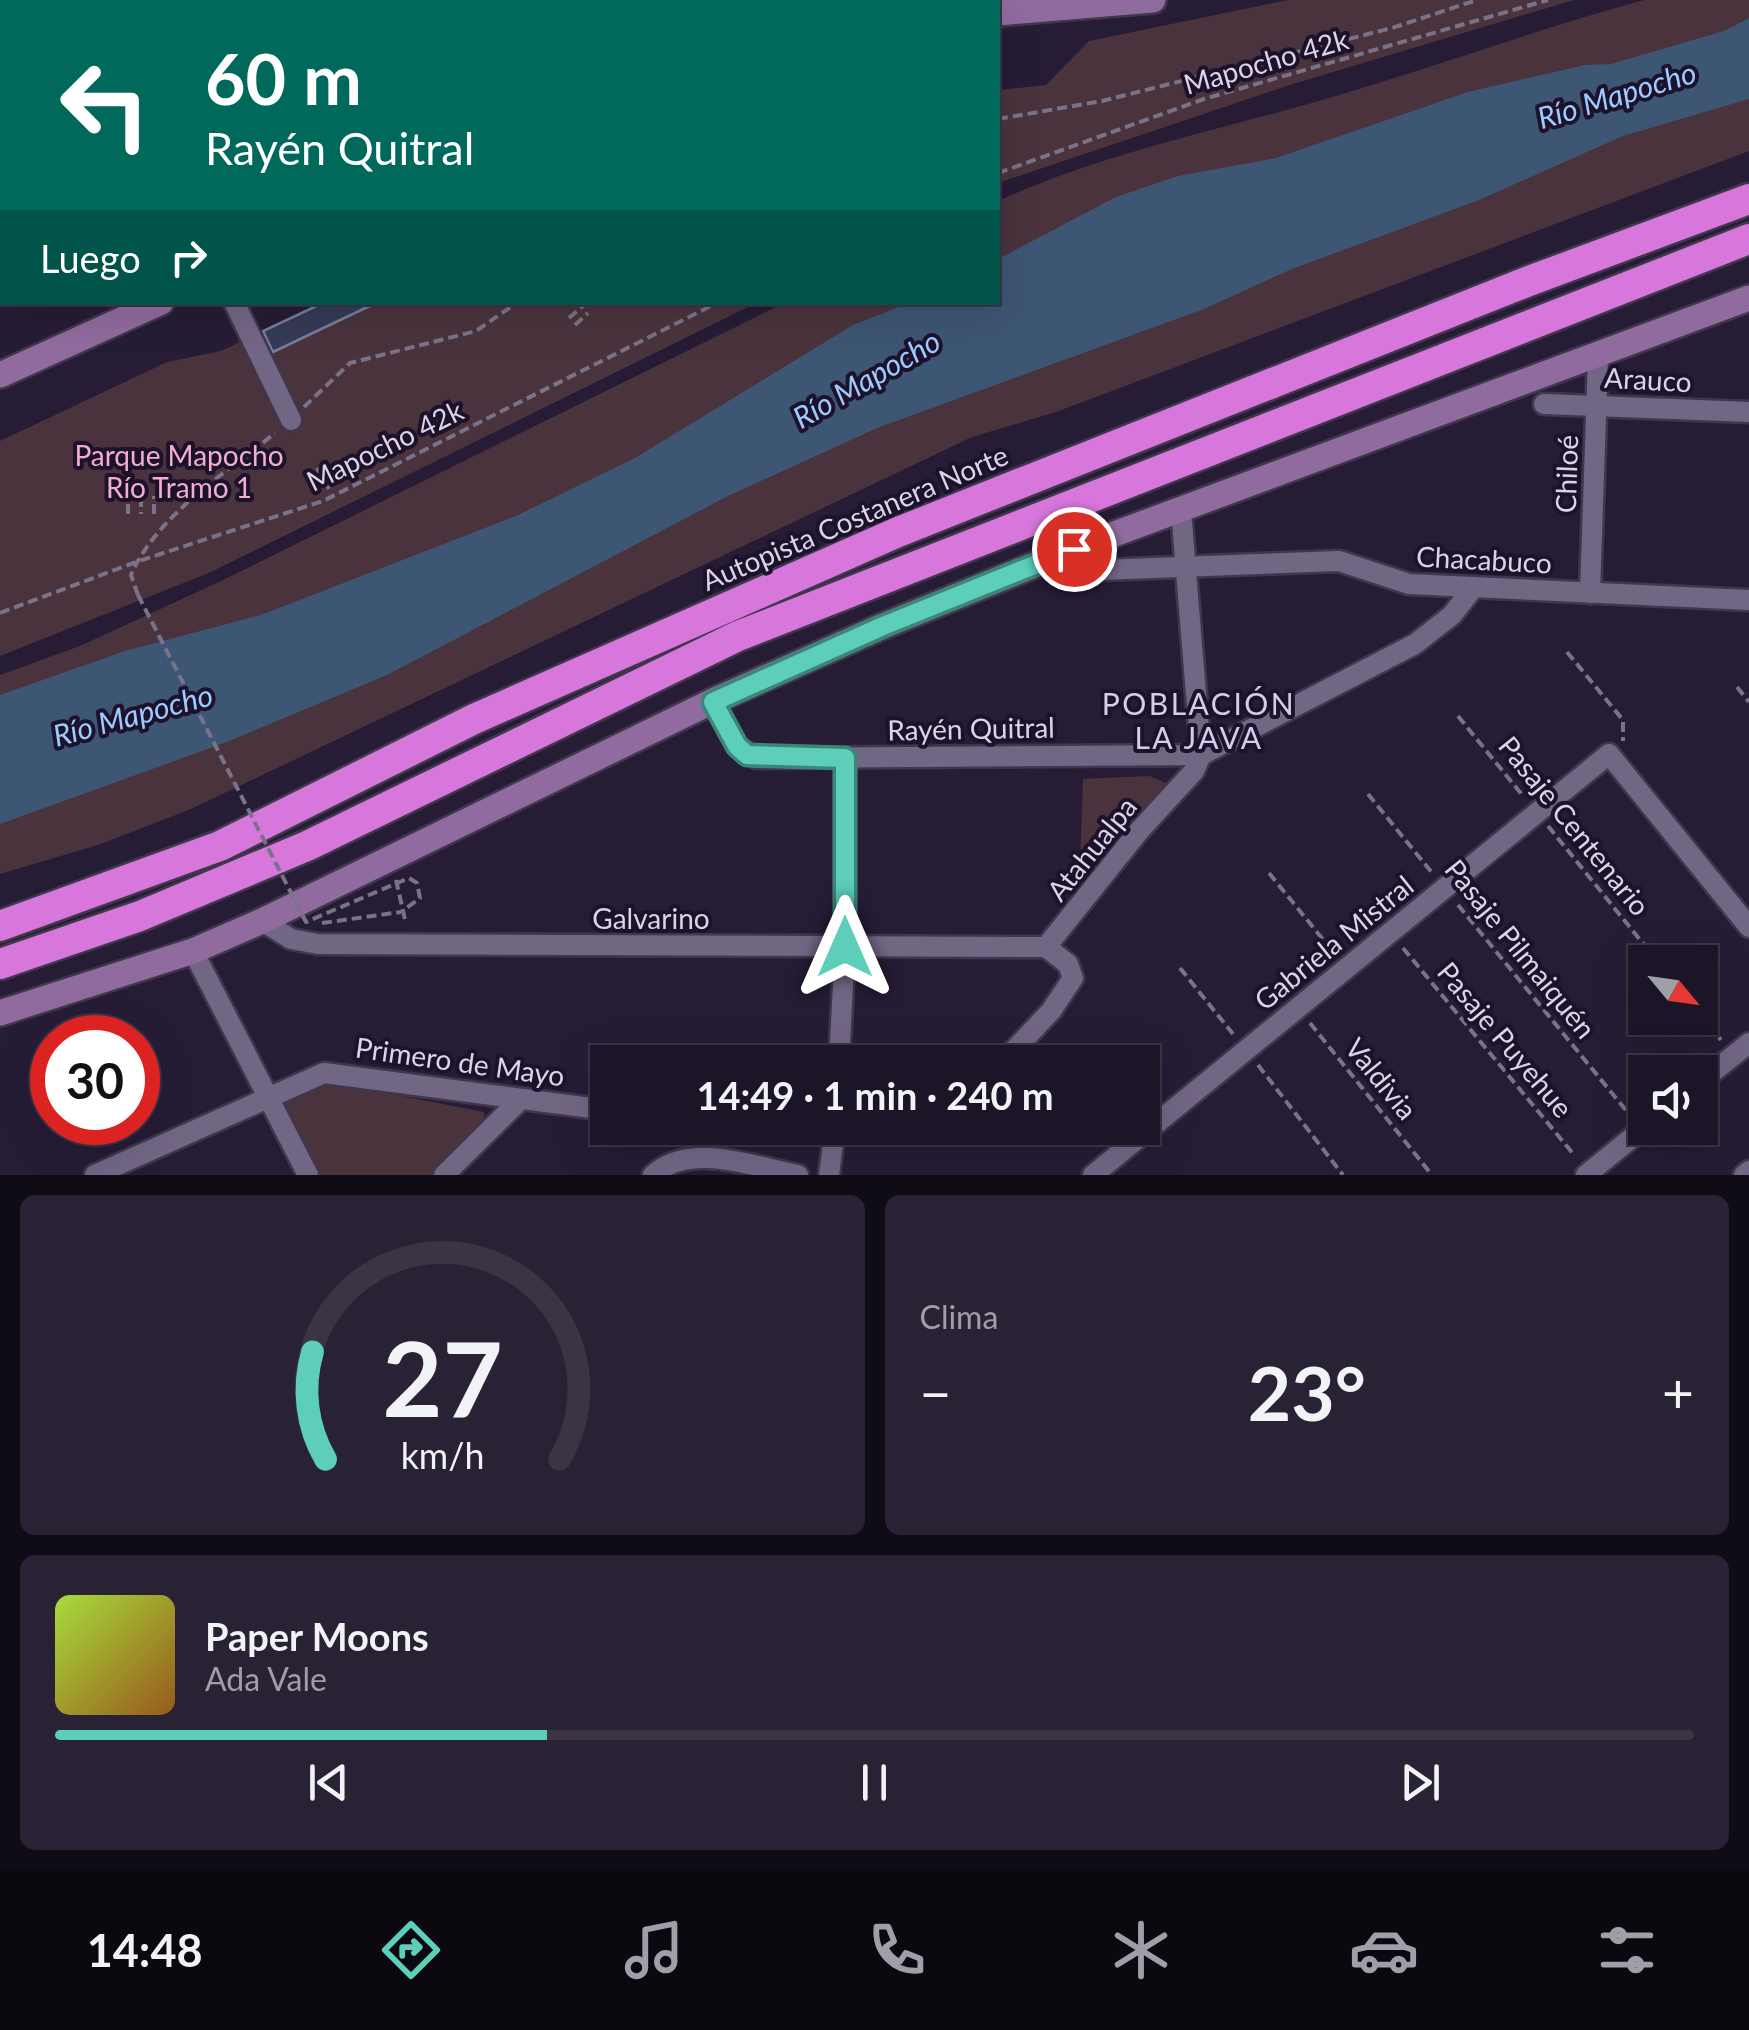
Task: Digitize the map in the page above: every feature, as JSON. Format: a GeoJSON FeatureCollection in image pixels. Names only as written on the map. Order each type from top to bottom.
{"type":"FeatureCollection","features":[{"type":"Feature","properties":{"kind":"highway","name":"Autopista Costanera Norte"},"geometry":{"type":"LineString","coordinates":[[0,926],[220,846],[474,719],[898,532],[1529,281],[1749,199]]}},
{"type":"Feature","properties":{"kind":"highway"},"geometry":{"type":"LineString","coordinates":[[0,964],[140,916],[307,846],[738,636],[1749,239]]}},
{"type":"Feature","properties":{"kind":"street"},"geometry":{"type":"LineString","coordinates":[[1000,13],[1153,0]]}},
{"type":"Feature","properties":{"kind":"street"},"geometry":{"type":"LineString","coordinates":[[0,1013],[193,951],[262,921],[713,702],[969,590],[1598,358],[1749,298]]}},
{"type":"Feature","properties":{"kind":"street"},"geometry":{"type":"LineString","coordinates":[[0,375],[154,305]]}},
{"type":"Feature","properties":{"kind":"street"},"geometry":{"type":"LineString","coordinates":[[235,305],[291,420]]}},
{"type":"Feature","properties":{"kind":"street","name":"Chiloé"},"geometry":{"type":"LineString","coordinates":[[1590,593],[1598,358]]}},
{"type":"Feature","properties":{"kind":"street","name":"Arauco"},"geometry":{"type":"LineString","coordinates":[[1544,404],[1749,412]]}},
{"type":"Feature","properties":{"kind":"street"},"geometry":{"type":"LineString","coordinates":[[1180,510],[1201,755]]}},
{"type":"Feature","properties":{"kind":"street","name":"Chacabuco"},"geometry":{"type":"LineString","coordinates":[[1100,570],[1347,562],[1400,582],[1749,600]]}},
{"type":"Feature","properties":{"kind":"street","name":"Atahualpa"},"geometry":{"type":"LineString","coordinates":[[1046,948],[1139,832],[1194,771],[1201,755],[1414,644],[1452,615],[1474,588]]}},
{"type":"Feature","properties":{"kind":"street","name":"Rayén Quitral"},"geometry":{"type":"LineString","coordinates":[[713,702],[737,746],[747,755],[1201,755]]}},
{"type":"Feature","properties":{"kind":"street"},"geometry":{"type":"LineString","coordinates":[[1609,754],[1749,927]]}},
{"type":"Feature","properties":{"kind":"street","name":"Gabriela Mistral"},"geometry":{"type":"LineString","coordinates":[[1094,1175],[1609,754]]}},
{"type":"Feature","properties":{"kind":"street"},"geometry":{"type":"LineString","coordinates":[[840,1045],[845,947],[845,758]]}},
{"type":"Feature","properties":{"kind":"street","name":"Galvarino"},"geometry":{"type":"LineString","coordinates":[[262,921],[291,939],[318,944],[1046,948]]}},
{"type":"Feature","properties":{"kind":"street"},"geometry":{"type":"LineString","coordinates":[[1019,1045],[1052,1011],[1073,978],[1068,964],[1046,948]]}},
{"type":"Feature","properties":{"kind":"street"},"geometry":{"type":"LineString","coordinates":[[193,951],[308,1175]]}},
{"type":"Feature","properties":{"kind":"street"},"geometry":{"type":"LineString","coordinates":[[0,1024],[33,1002]]}},
{"type":"Feature","properties":{"kind":"street"},"geometry":{"type":"LineString","coordinates":[[1718,1068],[1741,1049]]}},
{"type":"Feature","properties":{"kind":"street","name":"Primero de Mayo"},"geometry":{"type":"LineString","coordinates":[[108,1173],[316,1074],[335,1073],[519,1101],[590,1107]]}},
{"type":"Feature","properties":{"kind":"street"},"geometry":{"type":"LineString","coordinates":[[444,1175],[519,1101]]}},
{"type":"Feature","properties":{"kind":"street"},"geometry":{"type":"LineString","coordinates":[[1588,1174],[1628,1141]]}},
{"type":"Feature","properties":{"kind":"street"},"geometry":{"type":"LineString","coordinates":[[828,1175],[832,1145]]}},
{"type":"Feature","properties":{"kind":"street"},"geometry":{"type":"LineString","coordinates":[[653,1175],[678,1158],[700,1158],[798,1175]]}},
{"type":"Feature","properties":{"kind":"path"},"geometry":{"type":"LineString","coordinates":[[1000,119],[1102,102],[1392,28],[1477,0]]}},
{"type":"Feature","properties":{"kind":"path","name":"Mapocho 42k"},"geometry":{"type":"LineString","coordinates":[[1000,172],[1204,99],[1548,0]]}},
{"type":"Feature","properties":{"kind":"path","name":"Mapocho 42k"},"geometry":{"type":"LineString","coordinates":[[0,613],[136,562],[324,501],[712,305]]}},
{"type":"Feature","properties":{"kind":"path"},"geometry":{"type":"LineString","coordinates":[[569,318],[582,306]]}},
{"type":"Feature","properties":{"kind":"path"},"geometry":{"type":"LineString","coordinates":[[575,325],[588,313]]}},
{"type":"Feature","properties":{"kind":"path"},"geometry":{"type":"LineString","coordinates":[[317,468],[329,489]]}},
{"type":"Feature","properties":{"kind":"path"},"geometry":{"type":"LineString","coordinates":[[154,496],[154,514]]}},
{"type":"Feature","properties":{"kind":"path"},"geometry":{"type":"LineString","coordinates":[[141,497],[141,514]]}},
{"type":"Feature","properties":{"kind":"path"},"geometry":{"type":"LineString","coordinates":[[128,498],[128,514]]}},
{"type":"Feature","properties":{"kind":"path"},"geometry":{"type":"LineString","coordinates":[[138,595],[306,922],[409,878],[417,883],[420,898],[402,911],[322,922]]}},
{"type":"Feature","properties":{"kind":"path"},"geometry":{"type":"LineString","coordinates":[[1567,652],[1626,726],[1623,742],[1609,754]]}},
{"type":"Feature","properties":{"kind":"path"},"geometry":{"type":"LineString","coordinates":[[1737,687],[1749,702]]}},
{"type":"Feature","properties":{"kind":"path","name":"Pasaje Centenario"},"geometry":{"type":"LineString","coordinates":[[1458,716],[1644,945]]}},
{"type":"Feature","properties":{"kind":"path","name":"Pasaje Pilmaiquén"},"geometry":{"type":"LineString","coordinates":[[1368,794],[1628,1109]]}},
{"type":"Feature","properties":{"kind":"path"},"geometry":{"type":"LineString","coordinates":[[1269,873],[1347,968]]}},
{"type":"Feature","properties":{"kind":"path"},"geometry":{"type":"LineString","coordinates":[[398,884],[402,911]]}},
{"type":"Feature","properties":{"kind":"path","name":"Pasaje Puyehue"},"geometry":{"type":"LineString","coordinates":[[1391,932],[1588,1174]]}},
{"type":"Feature","properties":{"kind":"path"},"geometry":{"type":"LineString","coordinates":[[1180,968],[1343,1175]]}},
{"type":"Feature","properties":{"kind":"path","name":"Valdivia"},"geometry":{"type":"LineString","coordinates":[[1298,1008],[1432,1175]]}},
{"type":"Feature","properties":{"kind":"path"},"geometry":{"type":"LineString","coordinates":[[1718,1029],[1741,1049]]}},
{"type":"Feature","properties":{"kind":"green space"},"geometry":{"type":"Polygon","coordinates":[[[1288,0],[1574,0],[1293,84],[1000,182],[1000,90],[1046,85],[1089,41],[1288,0]]]}},
{"type":"Feature","properties":{"kind":"green space"},"geometry":{"type":"Polygon","coordinates":[[[1644,0],[1749,0],[1749,151],[1056,412],[972,437],[191,809],[101,844],[0,874],[0,675],[80,646],[221,581],[780,305],[1000,305],[1000,200],[1123,155],[1339,95],[1644,0]]]}},
{"type":"Feature","properties":{"kind":"green space","name":"Parque Mapocho Río Tramo 1"},"geometry":{"type":"Polygon","coordinates":[[[317,305],[752,305],[211,572],[0,656],[0,441],[167,362],[221,351],[317,305]]]}},
{"type":"Feature","properties":{"kind":"green space"},"geometry":{"type":"Polygon","coordinates":[[[1150,776],[1170,785],[1079,891],[1083,779],[1150,776]]]}},
{"type":"Feature","properties":{"kind":"green space"},"geometry":{"type":"Polygon","coordinates":[[[321,1080],[484,1112],[484,1123],[432,1175],[320,1175],[281,1100],[321,1080]]]}},
{"type":"Feature","properties":{"kind":"water","name":"Río Mapocho"},"geometry":{"type":"Polygon","coordinates":[[[1749,18],[1749,99],[1623,136],[1479,200],[1292,269],[1204,309],[877,428],[728,496],[389,674],[227,742],[0,824],[0,695],[125,651],[261,615],[516,516],[635,458],[853,325],[904,305],[1000,305],[1000,258],[1116,197],[1178,176],[1276,158],[1468,92],[1585,65],[1611,64],[1724,31],[1749,18]]]}},
{"type":"Feature","properties":{"kind":"building"},"geometry":{"type":"Polygon","coordinates":[[[319,305],[372,305],[273,352],[263,331],[319,305]]]}},
{"type":"Feature","properties":{"kind":"district","name":"POBLACIÓN LA JAVA"},"geometry":{"type":"Point","coordinates":[1199,722]}},
{"type":"Feature","properties":{"kind":"route"},"geometry":{"type":"LineString","coordinates":[[845,947],[845,758],[747,755],[737,746],[713,702],[883,626],[1074,549]]}}]}
